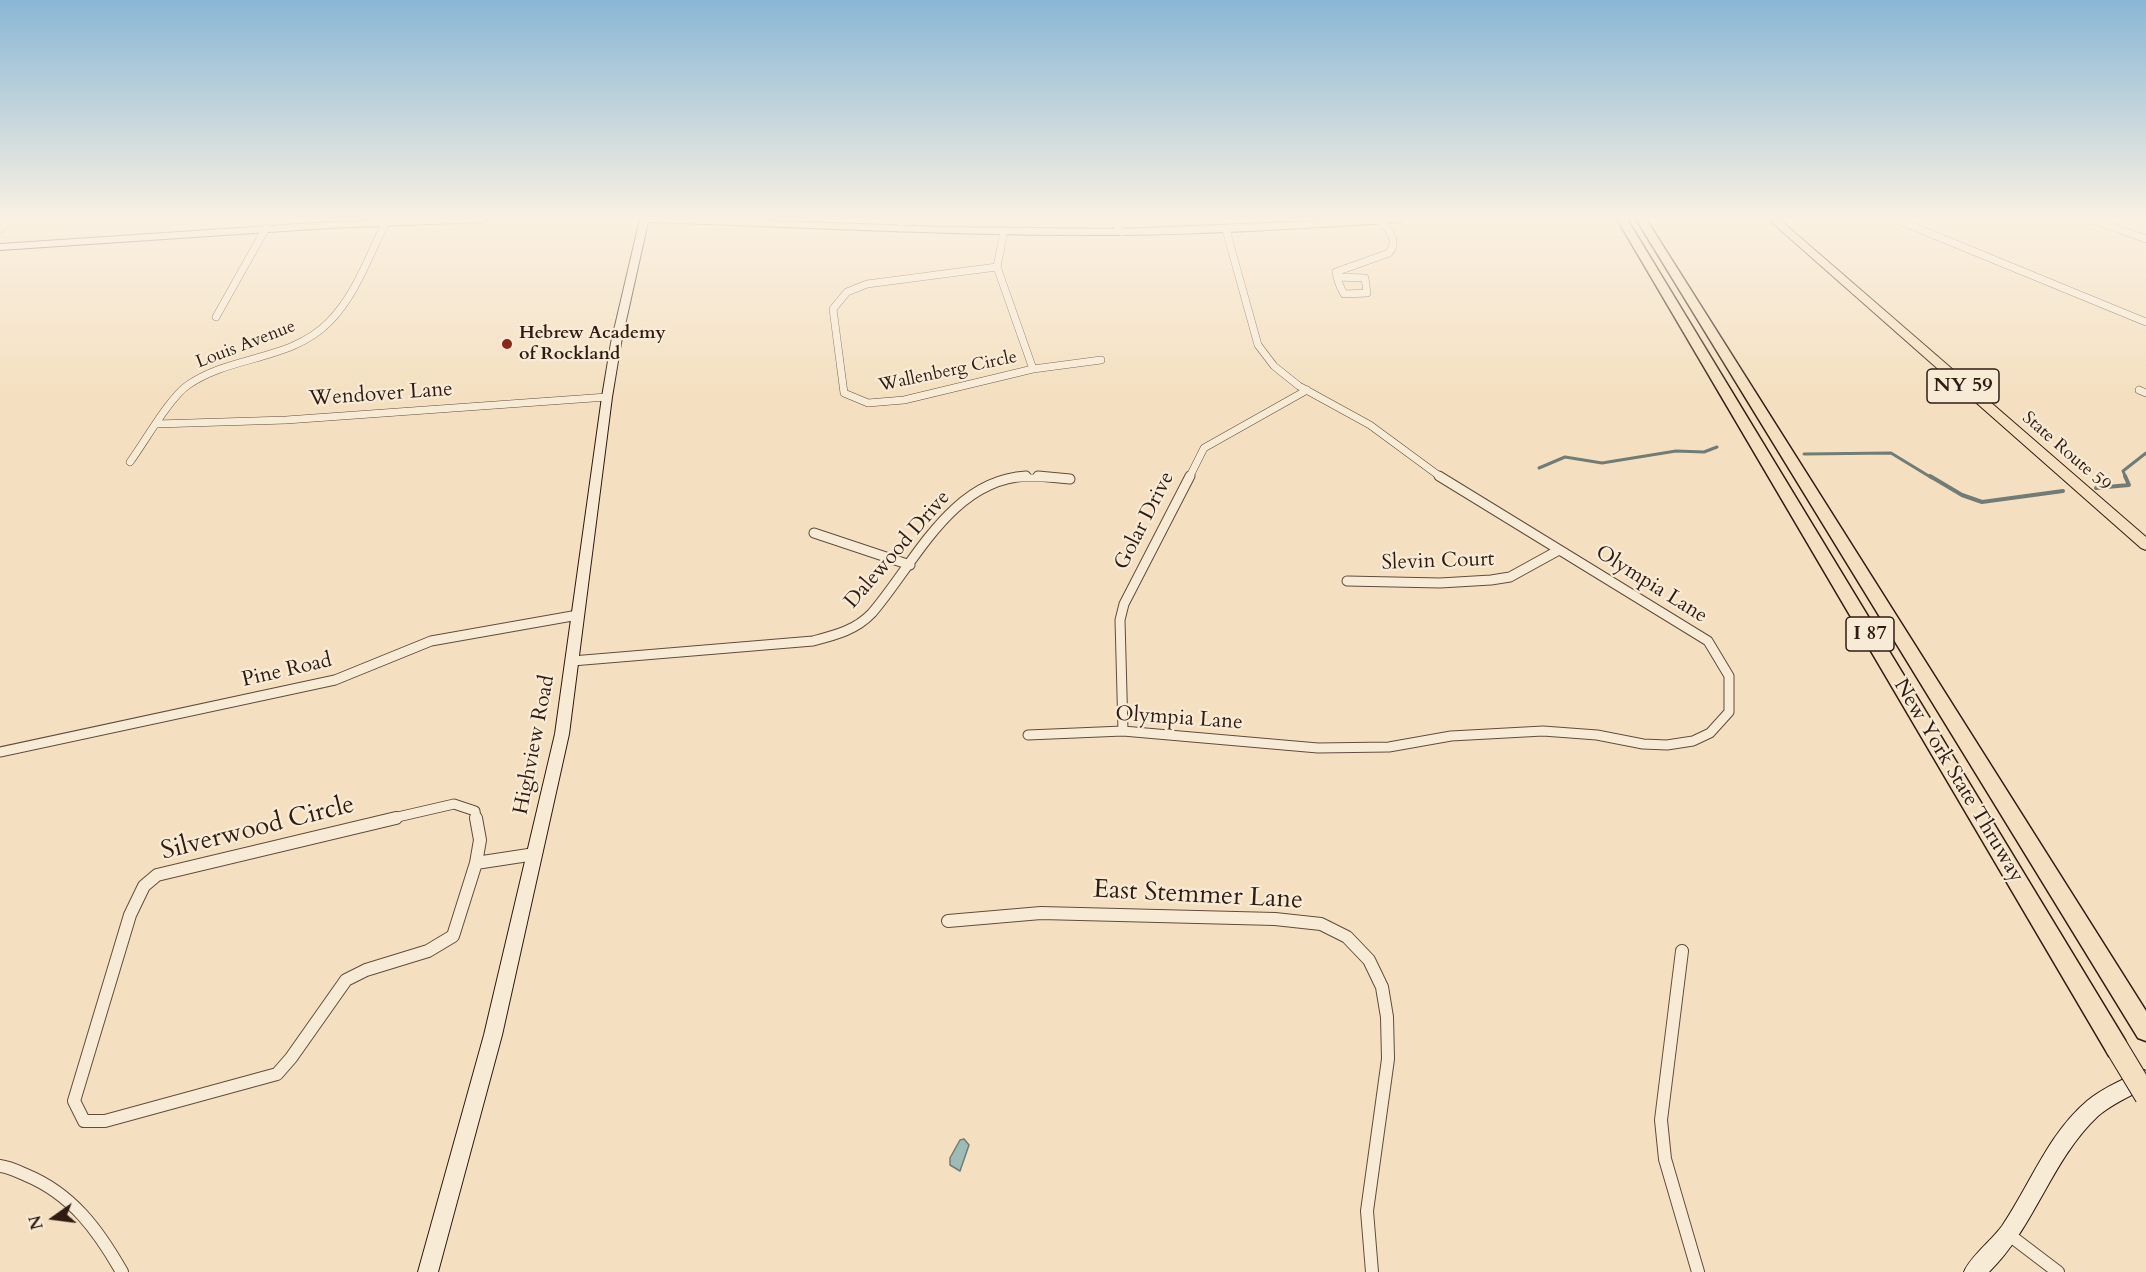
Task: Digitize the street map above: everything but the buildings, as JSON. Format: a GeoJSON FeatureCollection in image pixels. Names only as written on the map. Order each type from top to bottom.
{"type":"FeatureCollection","features":[{"type":"Feature","properties":{"kind":"highway","name":"New York State Thruway"},"geometry":{"type":"LineString","coordinates":[[1657,278],[2146,1096]]}},
{"type":"Feature","properties":{"kind":"highway","name":"New York State Thruway"},"geometry":{"type":"LineString","coordinates":[[1678,278],[2146,1031]]}},
{"type":"Feature","properties":{"kind":"main road","name":"State Route 59"},"geometry":{"type":"LineString","coordinates":[[1841,278],[2146,545]]}},
{"type":"Feature","properties":{"kind":"street"},"geometry":{"type":"LineString","coordinates":[[216,317],[238,278]]}},
{"type":"Feature","properties":{"kind":"street","name":"Louis Avenue"},"geometry":{"type":"LineString","coordinates":[[130,462],[176,394],[215,370],[290,347],[311,336],[329,323],[341,308],[357,278]]}},
{"type":"Feature","properties":{"kind":"street","name":"Highview Road"},"geometry":{"type":"LineString","coordinates":[[428,1272],[493,1035],[562,734],[607,397],[618,332],[631,278]]}},
{"type":"Feature","properties":{"kind":"street","name":"Wallenberg Circle"},"geometry":{"type":"LineString","coordinates":[[910,278],[851,288],[845,292],[833,309],[844,393],[868,403],[904,400],[1033,369],[1001,278]]}},
{"type":"Feature","properties":{"kind":"street","name":"Olympia Lane"},"geometry":{"type":"LineString","coordinates":[[1028,735],[1123,731],[1318,748],[1389,747],[1452,736],[1543,731],[1597,735],[1643,744],[1667,745],[1693,741],[1710,733],[1730,712],[1729,676],[1708,641],[1423,466],[1370,425],[1307,390],[1274,366],[1258,345],[1239,278]]}},
{"type":"Feature","properties":{"kind":"street"},"geometry":{"type":"LineString","coordinates":[[1338,278],[1344,294],[1361,295],[1367,293],[1365,278]]}},
{"type":"Feature","properties":{"kind":"street"},"geometry":{"type":"LineString","coordinates":[[2042,278],[2146,322]]}},
{"type":"Feature","properties":{"kind":"street"},"geometry":{"type":"LineString","coordinates":[[1033,369],[1101,360]]}},
{"type":"Feature","properties":{"kind":"street","name":"Golar Drive"},"geometry":{"type":"LineString","coordinates":[[1123,731],[1120,620],[1124,604],[1204,448],[1307,390]]}},
{"type":"Feature","properties":{"kind":"street","name":"Wendover Lane"},"geometry":{"type":"LineString","coordinates":[[157,424],[286,420],[607,397]]}},
{"type":"Feature","properties":{"kind":"street","name":"Dalewood Drive"},"geometry":{"type":"LineString","coordinates":[[572,661],[821,639],[858,626],[874,611],[945,519],[963,500],[1006,479],[1023,476],[1070,479]]}},
{"type":"Feature","properties":{"kind":"street"},"geometry":{"type":"LineString","coordinates":[[814,533],[910,565]]}},
{"type":"Feature","properties":{"kind":"street","name":"Slevin Court"},"geometry":{"type":"LineString","coordinates":[[1347,581],[1440,583],[1491,580],[1510,577],[1559,550]]}},
{"type":"Feature","properties":{"kind":"street","name":"Pine Road"},"geometry":{"type":"LineString","coordinates":[[0,752],[335,680],[431,641],[578,615]]}},
{"type":"Feature","properties":{"kind":"street","name":"Silverwood Circle"},"geometry":{"type":"LineString","coordinates":[[454,804],[475,811],[480,840],[476,863],[453,936],[428,951],[366,970],[346,980],[291,1058],[277,1074],[105,1121],[84,1121],[74,1101],[130,915],[144,886],[157,875],[454,804]]}},
{"type":"Feature","properties":{"kind":"street"},"geometry":{"type":"LineString","coordinates":[[476,863],[535,854]]}},
{"type":"Feature","properties":{"kind":"street","name":"East Stemmer Lane"},"geometry":{"type":"LineString","coordinates":[[948,921],[1041,912],[1275,919],[1321,924],[1347,937],[1369,960],[1382,987],[1387,1017],[1388,1059],[1367,1211],[1372,1272]]}},
{"type":"Feature","properties":{"kind":"street"},"geometry":{"type":"LineString","coordinates":[[1682,951],[1661,1120],[1665,1159],[1698,1272]]}},
{"type":"Feature","properties":{"kind":"street"},"geometry":{"type":"LineString","coordinates":[[1974,1272],[2008,1234],[2060,1147],[2077,1125],[2094,1107],[2146,1078]]}},
{"type":"Feature","properties":{"kind":"street"},"geometry":{"type":"LineString","coordinates":[[0,1166],[8,1167],[54,1189],[79,1210],[102,1236],[122,1272]]}},
{"type":"Feature","properties":{"kind":"street"},"geometry":{"type":"LineString","coordinates":[[2008,1234],[2058,1272]]}},
{"type":"Feature","properties":{"kind":"water"},"geometry":{"type":"Polygon","coordinates":[[[964,1139],[969,1145],[960,1171],[950,1165],[950,1158],[960,1140],[964,1139]]]}},
{"type":"Feature","properties":{"kind":"waterway"},"geometry":{"type":"LineString","coordinates":[[1539,468],[1565,457],[1602,463],[1676,451],[1704,452],[1717,447]]}},
{"type":"Feature","properties":{"kind":"waterway"},"geometry":{"type":"LineString","coordinates":[[1804,454],[1891,453],[1932,478]]}},
{"type":"Feature","properties":{"kind":"waterway"},"geometry":{"type":"LineString","coordinates":[[2126,478],[2123,471],[2146,453]]}},
{"type":"Feature","properties":{"kind":"waterway"},"geometry":{"type":"LineString","coordinates":[[1930,476],[1962,495],[1982,502],[2063,491]]}},
{"type":"Feature","properties":{"kind":"waterway"},"geometry":{"type":"LineString","coordinates":[[2096,488],[2129,485],[2125,476]]}},
{"type":"Feature","properties":{"kind":"place","name":"Hebrew Academy of Rockland"},"geometry":{"type":"Point","coordinates":[507,344]}}]}
